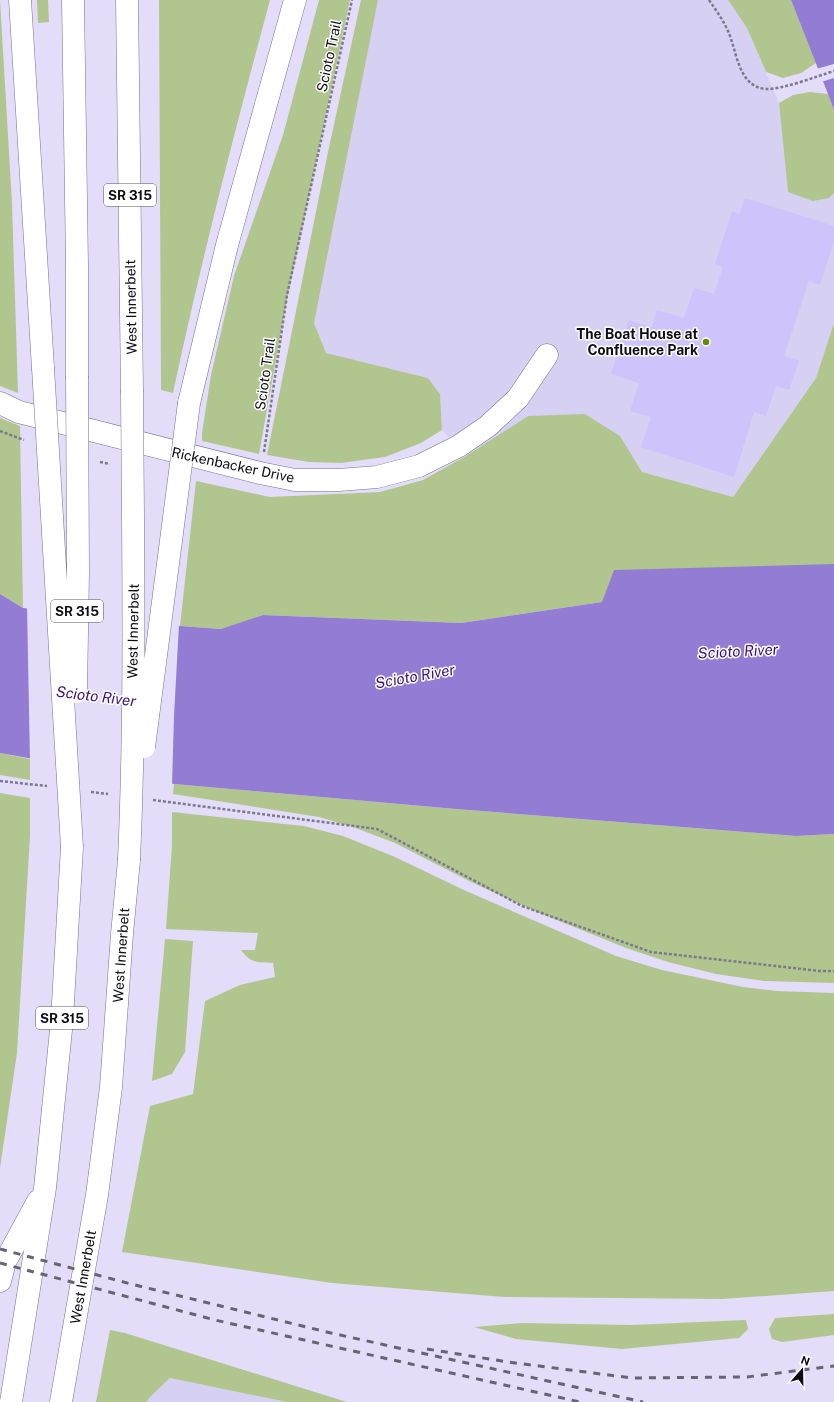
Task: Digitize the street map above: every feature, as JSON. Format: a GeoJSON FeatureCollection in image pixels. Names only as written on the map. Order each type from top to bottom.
{"type":"FeatureCollection","features":[{"type":"Feature","properties":{"kind":"main road"},"geometry":{"type":"LineString","coordinates":[[20,0],[44,368],[72,847]]}},
{"type":"Feature","properties":{"kind":"main road","name":"SR 315"},"geometry":{"type":"LineString","coordinates":[[10,1402],[45,1188],[62,1020],[72,847],[78,572],[77,265],[73,0]]}},
{"type":"Feature","properties":{"kind":"main road","name":"West Innerbelt"},"geometry":{"type":"LineString","coordinates":[[61,1402],[98,1187],[111,1087],[129,860],[131,812],[133,589],[127,0]]}},
{"type":"Feature","properties":{"kind":"main road"},"geometry":{"type":"LineString","coordinates":[[129,860],[189,403],[227,245],[295,0]]}},
{"type":"Feature","properties":{"kind":"main road","name":"Rickenbacker Drive"},"geometry":{"type":"LineString","coordinates":[[0,403],[19,412],[260,473],[295,480],[339,480],[377,477],[419,466],[459,446],[488,426],[518,398],[547,355]]}},
{"type":"Feature","properties":{"kind":"main road"},"geometry":{"type":"LineString","coordinates":[[0,1281],[5,1262],[45,1188]]}},
{"type":"Feature","properties":{"kind":"path","name":"Scioto Trail"},"geometry":{"type":"LineString","coordinates":[[260,473],[287,295],[352,0]]}},
{"type":"Feature","properties":{"kind":"path"},"geometry":{"type":"LineString","coordinates":[[709,0],[729,32],[741,71],[747,80],[755,86],[765,89],[778,88],[834,71]]}},
{"type":"Feature","properties":{"kind":"path"},"geometry":{"type":"LineString","coordinates":[[0,432],[30,442]]}},
{"type":"Feature","properties":{"kind":"path"},"geometry":{"type":"LineString","coordinates":[[96,462],[111,464]]}},
{"type":"Feature","properties":{"kind":"path"},"geometry":{"type":"LineString","coordinates":[[0,781],[54,788]]}},
{"type":"Feature","properties":{"kind":"path"},"geometry":{"type":"LineString","coordinates":[[85,791],[109,794]]}},
{"type":"Feature","properties":{"kind":"path"},"geometry":{"type":"LineString","coordinates":[[148,799],[377,829],[522,906],[651,952],[820,971],[834,970]]}},
{"type":"Feature","properties":{"kind":"shaded area"},"geometry":{"type":"Polygon","coordinates":[[[378,0],[728,0],[747,28],[779,103],[788,191],[829,198],[834,193],[834,323],[816,378],[733,497],[642,472],[620,436],[528,416],[466,456],[442,430],[440,394],[428,378],[326,353],[314,323],[378,0]]]}},
{"type":"Feature","properties":{"kind":"shaded area"},"geometry":{"type":"Polygon","coordinates":[[[170,1378],[287,1402],[147,1402],[149,1398],[170,1378]]]}},
{"type":"Feature","properties":{"kind":"green space"},"geometry":{"type":"Polygon","coordinates":[[[0,0],[12,203],[18,393],[0,386],[0,0]]]}},
{"type":"Feature","properties":{"kind":"green space"},"geometry":{"type":"Polygon","coordinates":[[[37,0],[48,0],[49,22],[38,23],[37,0]]]}},
{"type":"Feature","properties":{"kind":"green space"},"geometry":{"type":"Polygon","coordinates":[[[159,0],[270,0],[219,196],[173,393],[161,390],[159,0]]]}},
{"type":"Feature","properties":{"kind":"green space"},"geometry":{"type":"Polygon","coordinates":[[[319,0],[350,0],[285,309],[259,454],[202,441],[202,433],[211,375],[234,276],[283,135],[319,0]]]}},
{"type":"Feature","properties":{"kind":"green space"},"geometry":{"type":"Polygon","coordinates":[[[361,0],[378,0],[314,323],[326,353],[428,378],[440,394],[442,430],[421,443],[385,457],[341,463],[309,462],[267,455],[328,152],[361,0]]]}},
{"type":"Feature","properties":{"kind":"green space"},"geometry":{"type":"Polygon","coordinates":[[[728,0],[791,0],[816,63],[801,73],[783,78],[766,72],[747,28],[728,0]]]}},
{"type":"Feature","properties":{"kind":"green space"},"geometry":{"type":"Polygon","coordinates":[[[810,92],[828,94],[834,110],[834,193],[829,198],[813,201],[788,192],[779,103],[793,95],[810,92]]]}},
{"type":"Feature","properties":{"kind":"green space"},"geometry":{"type":"Polygon","coordinates":[[[834,323],[834,564],[602,602],[461,623],[263,615],[222,629],[180,626],[196,481],[270,497],[380,492],[423,480],[466,456],[528,416],[585,414],[620,436],[642,472],[733,497],[816,378],[834,323]]]}},
{"type":"Feature","properties":{"kind":"green space"},"geometry":{"type":"Polygon","coordinates":[[[0,418],[20,426],[23,608],[0,594],[0,418]]]}},
{"type":"Feature","properties":{"kind":"green space"},"geometry":{"type":"Polygon","coordinates":[[[0,753],[30,759],[30,780],[0,775],[0,753]]]}},
{"type":"Feature","properties":{"kind":"green space"},"geometry":{"type":"Polygon","coordinates":[[[174,784],[456,809],[796,836],[834,834],[834,983],[764,981],[716,974],[668,962],[626,948],[537,912],[469,881],[395,843],[353,827],[319,817],[173,794],[174,784]]]}},
{"type":"Feature","properties":{"kind":"green space"},"geometry":{"type":"Polygon","coordinates":[[[0,793],[30,798],[30,836],[17,1053],[0,1168],[0,793]]]}},
{"type":"Feature","properties":{"kind":"green space"},"geometry":{"type":"Polygon","coordinates":[[[172,812],[304,826],[343,836],[395,857],[466,891],[616,956],[662,970],[743,987],[777,991],[834,993],[834,1291],[722,1299],[504,1297],[332,1283],[122,1252],[150,1106],[193,1094],[205,1001],[240,985],[275,977],[273,963],[252,960],[248,958],[241,950],[255,950],[258,933],[166,929],[172,845],[172,812]]]}},
{"type":"Feature","properties":{"kind":"green space"},"geometry":{"type":"Polygon","coordinates":[[[165,939],[193,941],[185,1052],[172,1074],[152,1081],[165,939]]]}},
{"type":"Feature","properties":{"kind":"green space"},"geometry":{"type":"Polygon","coordinates":[[[834,1314],[834,1335],[782,1342],[772,1339],[769,1329],[775,1318],[834,1314]]]}},
{"type":"Feature","properties":{"kind":"green space"},"geometry":{"type":"Polygon","coordinates":[[[746,1320],[748,1329],[739,1338],[622,1349],[516,1339],[474,1327],[522,1323],[631,1325],[746,1320]]]}},
{"type":"Feature","properties":{"kind":"green space"},"geometry":{"type":"Polygon","coordinates":[[[110,1330],[125,1333],[347,1402],[287,1402],[170,1378],[149,1398],[147,1402],[96,1402],[110,1330]]]}},
{"type":"Feature","properties":{"kind":"water"},"geometry":{"type":"Polygon","coordinates":[[[791,0],[834,0],[834,110],[828,94],[791,0]]]}},
{"type":"Feature","properties":{"kind":"water","name":"Scioto River"},"geometry":{"type":"Polygon","coordinates":[[[834,564],[834,834],[796,836],[456,809],[174,784],[0,753],[0,594],[23,608],[180,626],[221,629],[263,615],[461,623],[602,602],[614,570],[834,564]]]}},
{"type":"Feature","properties":{"kind":"pier"},"geometry":{"type":"Polygon","coordinates":[[[834,64],[834,78],[821,82],[816,69],[834,64]]]}},
{"type":"Feature","properties":{"kind":"pier"},"geometry":{"type":"Polygon","coordinates":[[[27,606],[179,624],[172,786],[30,761],[27,606]]]}},
{"type":"Feature","properties":{"kind":"building","name":"The Boat House at Confluence Park"},"geometry":{"type":"Polygon","coordinates":[[[745,198],[834,226],[834,242],[820,285],[809,281],[784,356],[799,361],[789,390],[776,386],[766,416],[754,412],[734,477],[641,447],[651,417],[630,411],[639,383],[611,374],[629,320],[652,327],[657,310],[684,318],[694,288],[714,294],[723,267],[715,264],[732,211],[739,214],[745,198]]]}},
{"type":"Feature","properties":{"kind":"railway"},"geometry":{"type":"LineString","coordinates":[[0,1249],[131,1284],[331,1333],[643,1402]]}},
{"type":"Feature","properties":{"kind":"railway"},"geometry":{"type":"LineString","coordinates":[[0,1263],[215,1320],[580,1402]]}},
{"type":"Feature","properties":{"kind":"railway"},"geometry":{"type":"LineString","coordinates":[[427,1349],[508,1362],[632,1378],[747,1377],[834,1366]]}},
{"type":"Feature","properties":{"kind":"place","name":"The Boat House at Confluence Park"},"geometry":{"type":"Point","coordinates":[706,342]}}]}
